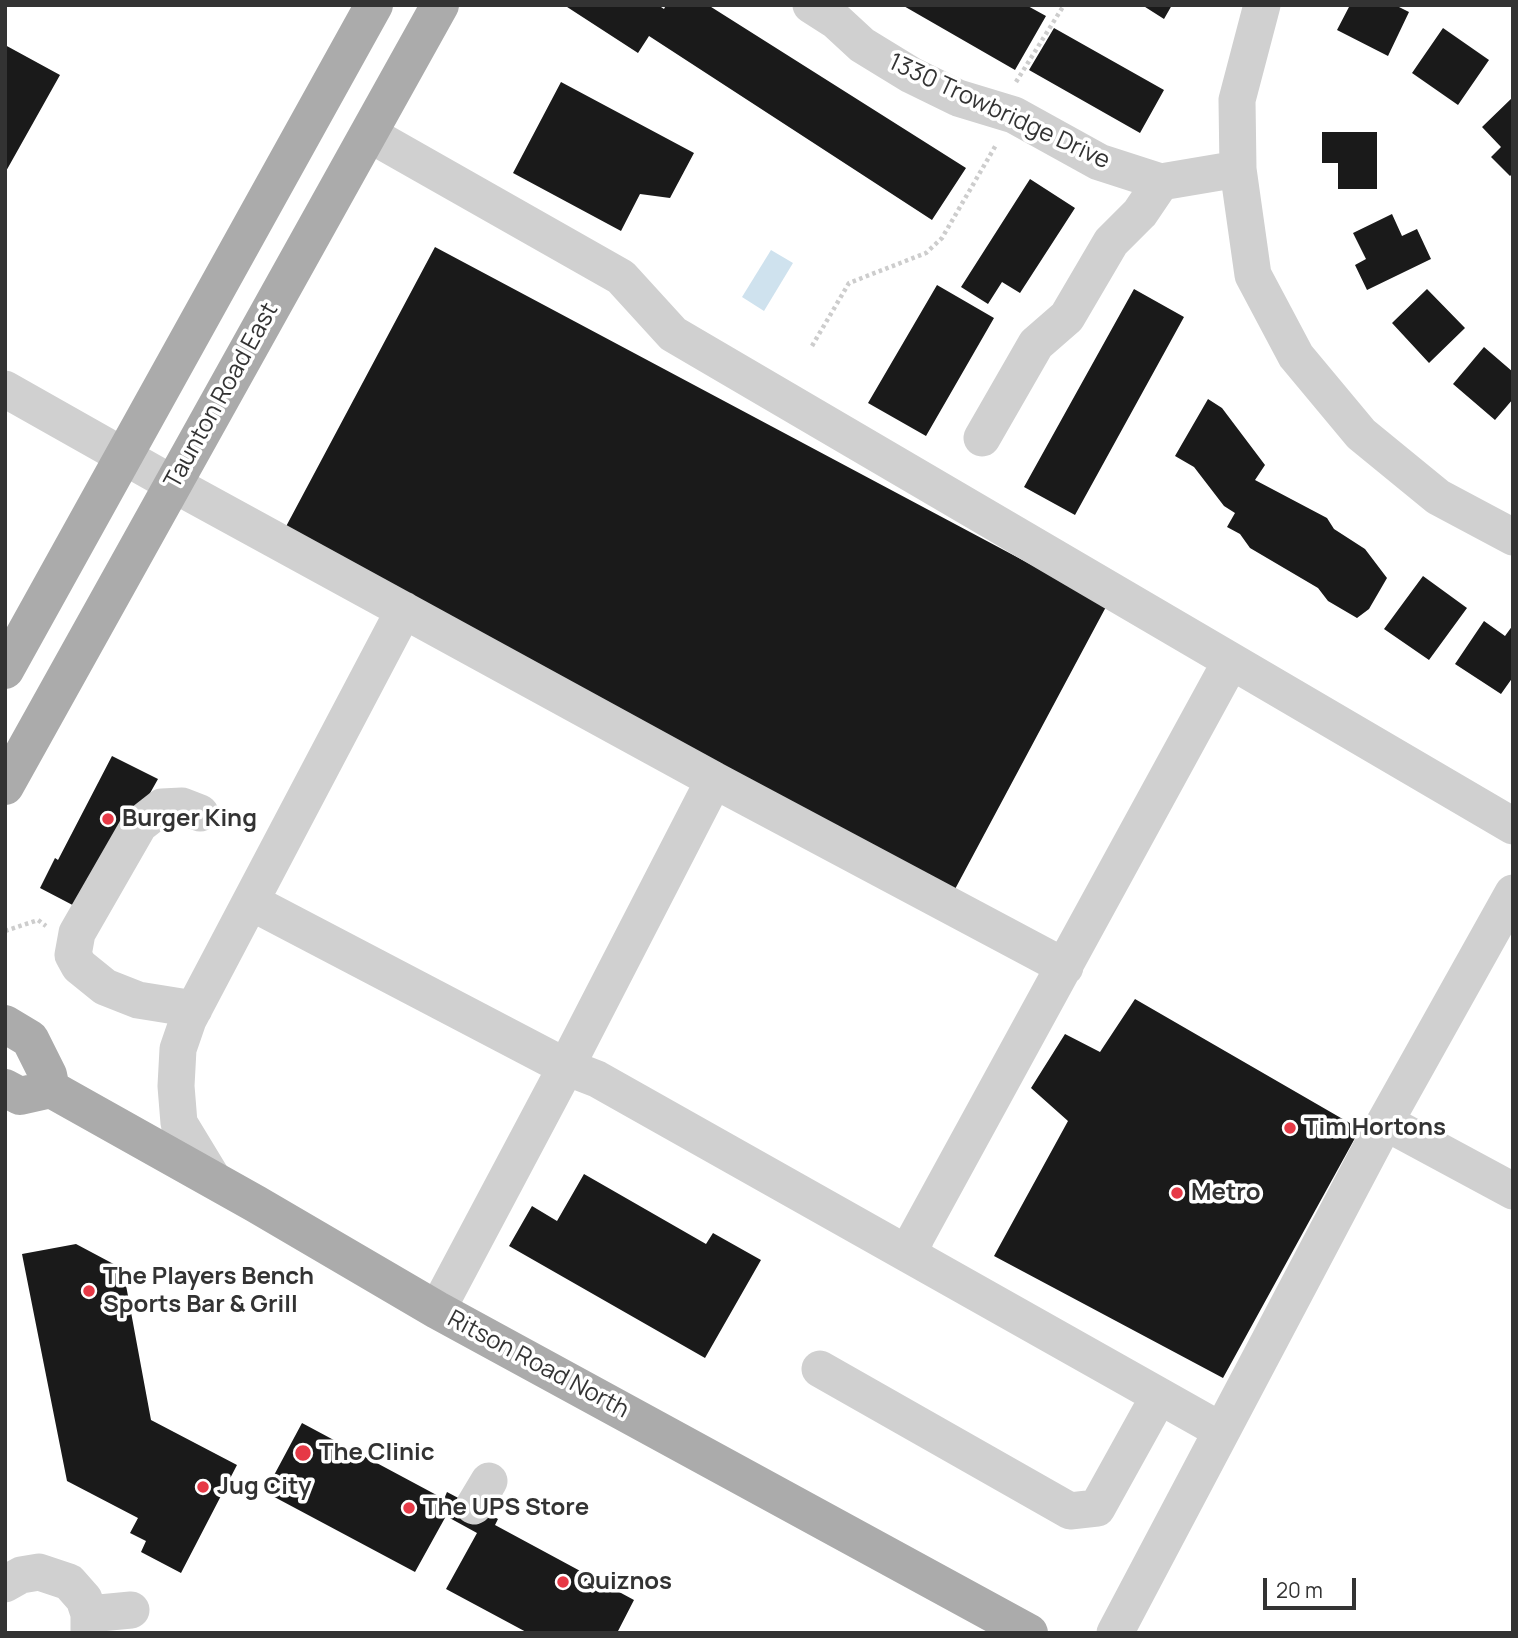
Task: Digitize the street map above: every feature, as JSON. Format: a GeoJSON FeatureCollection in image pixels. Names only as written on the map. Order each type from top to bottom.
{"type":"FeatureCollection","features":[{"type":"Feature","properties":{"kind":"main road"},"geometry":{"type":"LineString","coordinates":[[5,670],[374,5]]}},
{"type":"Feature","properties":{"kind":"main road","name":"Taunton Road East"},"geometry":{"type":"LineString","coordinates":[[5,786],[440,5]]}},
{"type":"Feature","properties":{"kind":"main road"},"geometry":{"type":"LineString","coordinates":[[5,1024],[30,1040],[48,1075],[51,1089],[20,1096],[5,1088]]}},
{"type":"Feature","properties":{"kind":"main road","name":"Ritson Road North"},"geometry":{"type":"LineString","coordinates":[[51,1089],[214,1179],[437,1310],[1029,1633]]}},
{"type":"Feature","properties":{"kind":"street","name":"1330 Trowbridge Drive"},"geometry":{"type":"LineString","coordinates":[[811,5],[836,21],[862,45],[911,75],[958,98],[1007,112],[1099,162],[1161,183],[1238,169]]}},
{"type":"Feature","properties":{"kind":"street"},"geometry":{"type":"LineString","coordinates":[[1262,5],[1237,100],[1238,169],[1253,275],[1296,356],[1361,434],[1437,497],[1513,537]]}},
{"type":"Feature","properties":{"kind":"street"},"geometry":{"type":"LineString","coordinates":[[369,134],[621,277],[673,334],[1513,826]]}},
{"type":"Feature","properties":{"kind":"street"},"geometry":{"type":"LineString","coordinates":[[982,438],[1036,344],[1067,317],[1111,242],[1140,213],[1161,183]]}},
{"type":"Feature","properties":{"kind":"street"},"geometry":{"type":"LineString","coordinates":[[5,389],[714,780],[1065,967]]}},
{"type":"Feature","properties":{"kind":"street"},"geometry":{"type":"LineString","coordinates":[[214,1179],[178,1123],[178,1049],[191,1014],[404,610]]}},
{"type":"Feature","properties":{"kind":"street"},"geometry":{"type":"LineString","coordinates":[[910,1254],[916,1237],[1231,661]]}},
{"type":"Feature","properties":{"kind":"street"},"geometry":{"type":"LineString","coordinates":[[437,1310],[714,780]]}},
{"type":"Feature","properties":{"kind":"street"},"geometry":{"type":"LineString","coordinates":[[191,1014],[138,1000],[105,987],[79,966],[73,955],[77,933],[139,825],[162,807],[182,806],[200,813]]}},
{"type":"Feature","properties":{"kind":"street"},"geometry":{"type":"LineString","coordinates":[[1115,1633],[1385,1122],[1513,893]]}},
{"type":"Feature","properties":{"kind":"street"},"geometry":{"type":"LineString","coordinates":[[251,902],[566,1066],[597,1079],[910,1254],[1158,1398],[1220,1430]]}},
{"type":"Feature","properties":{"kind":"street"},"geometry":{"type":"LineString","coordinates":[[1385,1122],[1508,1178]]}},
{"type":"Feature","properties":{"kind":"street"},"geometry":{"type":"LineString","coordinates":[[820,1369],[1070,1511],[1097,1508],[1158,1398]]}},
{"type":"Feature","properties":{"kind":"street"},"geometry":{"type":"LineString","coordinates":[[5,1584],[21,1575],[39,1572],[52,1574],[69,1582],[83,1599],[89,1624],[131,1610]]}},
{"type":"Feature","properties":{"kind":"path"},"geometry":{"type":"LineString","coordinates":[[812,346],[849,283],[926,253],[942,238],[1063,5]]}},
{"type":"Feature","properties":{"kind":"water"},"geometry":{"type":"Polygon","coordinates":[[[771,250],[793,263],[764,311],[742,297],[771,250]]]}},
{"type":"Feature","properties":{"kind":"building"},"geometry":{"type":"Polygon","coordinates":[[[564,5],[658,5],[664,9],[666,5],[708,5],[966,168],[932,220],[649,36],[638,53],[564,5]]]}},
{"type":"Feature","properties":{"kind":"building"},"geometry":{"type":"Polygon","coordinates":[[[902,5],[1026,5],[1046,16],[1015,70],[902,5]]]}},
{"type":"Feature","properties":{"kind":"building"},"geometry":{"type":"Polygon","coordinates":[[[1142,5],[1172,5],[1164,19],[1142,5]]]}},
{"type":"Feature","properties":{"kind":"building"},"geometry":{"type":"Polygon","coordinates":[[[1350,5],[1395,5],[1409,12],[1388,56],[1337,30],[1350,5]]]}},
{"type":"Feature","properties":{"kind":"building"},"geometry":{"type":"Polygon","coordinates":[[[1054,28],[1164,90],[1140,133],[1029,70],[1054,28]]]}},
{"type":"Feature","properties":{"kind":"building"},"geometry":{"type":"Polygon","coordinates":[[[1443,28],[1489,60],[1458,105],[1412,73],[1443,28]]]}},
{"type":"Feature","properties":{"kind":"building"},"geometry":{"type":"Polygon","coordinates":[[[5,45],[60,75],[5,173],[5,45]]]}},
{"type":"Feature","properties":{"kind":"building"},"geometry":{"type":"Polygon","coordinates":[[[561,82],[694,153],[670,198],[640,194],[621,231],[513,173],[561,82]]]}},
{"type":"Feature","properties":{"kind":"building"},"geometry":{"type":"Polygon","coordinates":[[[1513,97],[1513,173],[1510,176],[1491,157],[1501,147],[1482,127],[1513,97]]]}},
{"type":"Feature","properties":{"kind":"building"},"geometry":{"type":"Polygon","coordinates":[[[1322,132],[1377,132],[1377,189],[1338,189],[1338,163],[1322,163],[1322,132]]]}},
{"type":"Feature","properties":{"kind":"building"},"geometry":{"type":"Polygon","coordinates":[[[1030,179],[1075,208],[1020,293],[1002,282],[988,304],[961,287],[1030,179]]]}},
{"type":"Feature","properties":{"kind":"building"},"geometry":{"type":"Polygon","coordinates":[[[1392,214],[1402,236],[1417,229],[1431,259],[1367,290],[1355,265],[1366,259],[1353,233],[1392,214]]]}},
{"type":"Feature","properties":{"kind":"building"},"geometry":{"type":"Polygon","coordinates":[[[435,247],[1107,605],[954,891],[282,534],[435,247]]]}},
{"type":"Feature","properties":{"kind":"building"},"geometry":{"type":"Polygon","coordinates":[[[937,285],[994,318],[926,436],[868,403],[937,285]]]}},
{"type":"Feature","properties":{"kind":"building"},"geometry":{"type":"Polygon","coordinates":[[[1134,289],[1184,317],[1075,515],[1024,487],[1134,289]]]}},
{"type":"Feature","properties":{"kind":"building"},"geometry":{"type":"Polygon","coordinates":[[[1427,289],[1465,328],[1429,363],[1392,323],[1427,289]]]}},
{"type":"Feature","properties":{"kind":"building"},"geometry":{"type":"Polygon","coordinates":[[[1484,347],[1513,372],[1513,399],[1495,420],[1453,384],[1484,347]]]}},
{"type":"Feature","properties":{"kind":"building"},"geometry":{"type":"Polygon","coordinates":[[[1208,399],[1222,408],[1265,465],[1255,480],[1327,518],[1334,529],[1365,549],[1387,578],[1369,609],[1357,618],[1328,601],[1318,588],[1250,548],[1240,534],[1227,527],[1235,513],[1224,506],[1194,467],[1175,456],[1208,399]]]}},
{"type":"Feature","properties":{"kind":"building"},"geometry":{"type":"Polygon","coordinates":[[[1423,576],[1467,608],[1429,660],[1384,629],[1423,576]]]}},
{"type":"Feature","properties":{"kind":"building"},"geometry":{"type":"Polygon","coordinates":[[[1484,621],[1505,636],[1513,625],[1513,677],[1501,694],[1455,664],[1484,621]]]}},
{"type":"Feature","properties":{"kind":"building","name":"Burger King"},"geometry":{"type":"Polygon","coordinates":[[[112,756],[158,779],[84,911],[40,888],[55,858],[58,860],[112,756]]]}},
{"type":"Feature","properties":{"kind":"building","name":"Metro"},"geometry":{"type":"Polygon","coordinates":[[[1135,999],[1360,1129],[1223,1378],[994,1256],[1068,1121],[1031,1088],[1065,1034],[1100,1052],[1135,999]]]}},
{"type":"Feature","properties":{"kind":"building"},"geometry":{"type":"Polygon","coordinates":[[[584,1174],[706,1244],[713,1233],[761,1260],[705,1358],[509,1246],[532,1206],[557,1221],[584,1174]]]}},
{"type":"Feature","properties":{"kind":"building"},"geometry":{"type":"Polygon","coordinates":[[[76,1244],[123,1269],[151,1420],[237,1465],[181,1573],[141,1552],[146,1541],[130,1533],[138,1518],[67,1481],[22,1254],[76,1244]]]}},
{"type":"Feature","properties":{"kind":"building"},"geometry":{"type":"Polygon","coordinates":[[[302,1423],[444,1499],[447,1492],[498,1519],[495,1525],[634,1600],[617,1633],[528,1633],[446,1589],[477,1533],[446,1516],[415,1572],[265,1492],[302,1423]]]}},
{"type":"Feature","properties":{"kind":"place","name":"Burger King"},"geometry":{"type":"Point","coordinates":[108,819]}},
{"type":"Feature","properties":{"kind":"place","name":"Tim Hortons"},"geometry":{"type":"Point","coordinates":[1290,1128]}},
{"type":"Feature","properties":{"kind":"place","name":"Metro"},"geometry":{"type":"Point","coordinates":[1177,1193]}},
{"type":"Feature","properties":{"kind":"place","name":"The Players Bench Sports Bar & Grill"},"geometry":{"type":"Point","coordinates":[89,1291]}},
{"type":"Feature","properties":{"kind":"place","name":"The Clinic"},"geometry":{"type":"Point","coordinates":[303,1453]}},
{"type":"Feature","properties":{"kind":"place","name":"Jug City"},"geometry":{"type":"Point","coordinates":[203,1487]}},
{"type":"Feature","properties":{"kind":"place","name":"The UPS Store"},"geometry":{"type":"Point","coordinates":[409,1508]}},
{"type":"Feature","properties":{"kind":"place","name":"Quiznos"},"geometry":{"type":"Point","coordinates":[563,1582]}}]}
